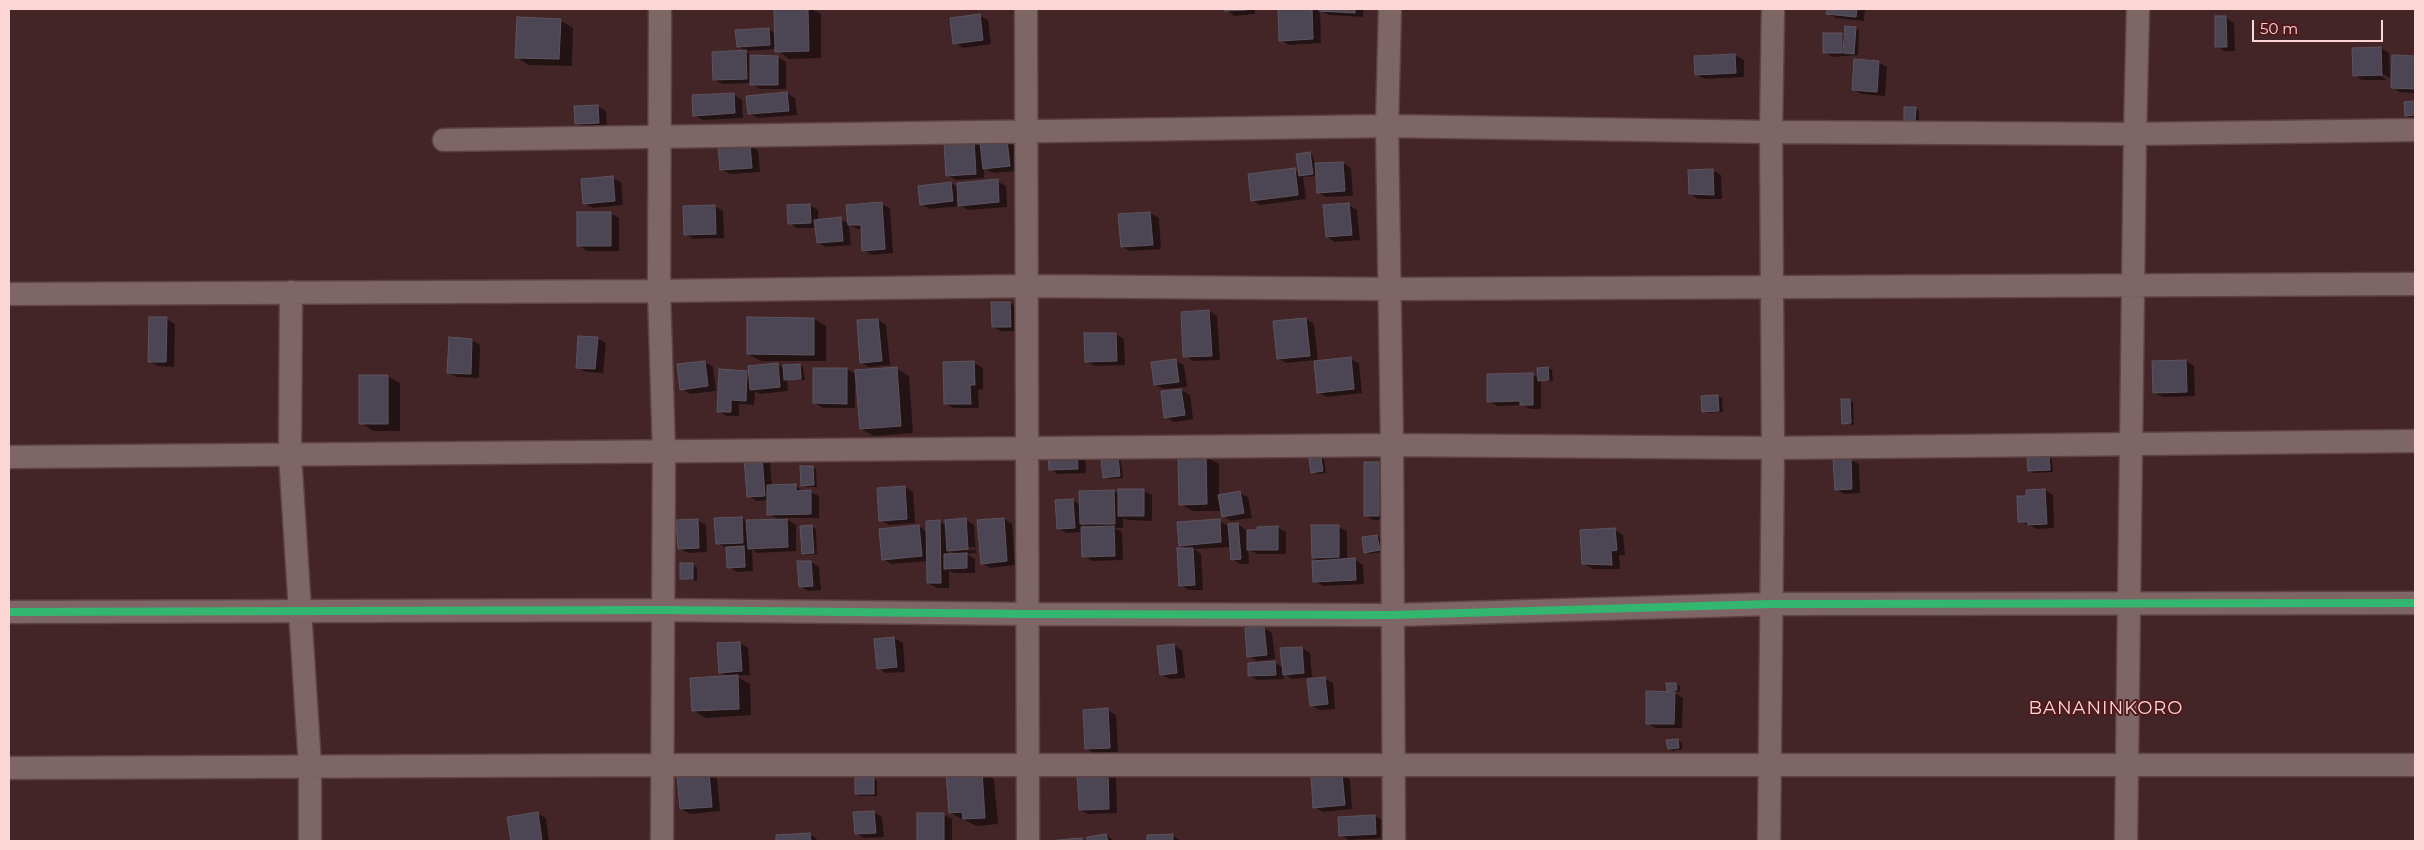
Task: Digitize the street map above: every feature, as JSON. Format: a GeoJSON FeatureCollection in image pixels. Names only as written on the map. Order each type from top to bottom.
{"type":"FeatureCollection","features":[{"type":"Feature","properties":{"kind":"street"},"geometry":{"type":"LineString","coordinates":[[660,9],[659,290],[664,453],[662,841]]}},
{"type":"Feature","properties":{"kind":"street"},"geometry":{"type":"LineString","coordinates":[[1026,9],[1028,841]]}},
{"type":"Feature","properties":{"kind":"street"},"geometry":{"type":"LineString","coordinates":[[1390,9],[1387,126],[1392,446],[1394,841]]}},
{"type":"Feature","properties":{"kind":"street"},"geometry":{"type":"LineString","coordinates":[[1769,841],[1773,448],[1771,132],[1773,9]]}},
{"type":"Feature","properties":{"kind":"street"},"geometry":{"type":"LineString","coordinates":[[2126,841],[2138,9]]}},
{"type":"Feature","properties":{"kind":"street"},"geometry":{"type":"LineString","coordinates":[[444,140],[1387,126],[1771,132],[2135,134],[2415,130]]}},
{"type":"Feature","properties":{"kind":"street"},"geometry":{"type":"LineString","coordinates":[[9,294],[1026,286],[1390,289],[2415,284]]}},
{"type":"Feature","properties":{"kind":"street"},"geometry":{"type":"LineString","coordinates":[[291,292],[290,455],[310,766],[310,841]]}},
{"type":"Feature","properties":{"kind":"street"},"geometry":{"type":"LineString","coordinates":[[9,457],[1392,446],[1773,448],[2415,441]]}},
{"type":"Feature","properties":{"kind":"street"},"geometry":{"type":"LineString","coordinates":[[9,612],[663,610],[1393,615],[1771,604],[2130,605],[2415,603]]}},
{"type":"Feature","properties":{"kind":"street"},"geometry":{"type":"LineString","coordinates":[[9,768],[662,765],[2415,765]]}},
{"type":"Feature","properties":{"kind":"building"},"geometry":{"type":"Polygon","coordinates":[[[774,9],[808,9],[809,51],[775,52],[774,9]]]}},
{"type":"Feature","properties":{"kind":"building"},"geometry":{"type":"Polygon","coordinates":[[[1224,9],[1247,9],[1247,10],[1224,11],[1224,9]]]}},
{"type":"Feature","properties":{"kind":"building"},"geometry":{"type":"Polygon","coordinates":[[[1278,9],[1312,9],[1313,39],[1279,41],[1278,9]]]}},
{"type":"Feature","properties":{"kind":"building"},"geometry":{"type":"Polygon","coordinates":[[[1319,9],[1355,9],[1355,13],[1319,11],[1319,9]]]}},
{"type":"Feature","properties":{"kind":"building"},"geometry":{"type":"Polygon","coordinates":[[[1827,9],[1857,9],[1856,17],[1826,14],[1827,9]]]}},
{"type":"Feature","properties":{"kind":"building"},"geometry":{"type":"Polygon","coordinates":[[[980,14],[983,40],[953,44],[950,18],[980,14]]]}},
{"type":"Feature","properties":{"kind":"building"},"geometry":{"type":"Polygon","coordinates":[[[2215,16],[2226,16],[2227,47],[2215,47],[2215,16]]]}},
{"type":"Feature","properties":{"kind":"building"},"geometry":{"type":"Polygon","coordinates":[[[517,17],[561,19],[559,59],[515,58],[517,17]]]}},
{"type":"Feature","properties":{"kind":"building"},"geometry":{"type":"Polygon","coordinates":[[[1845,26],[1856,27],[1854,54],[1843,53],[1845,26]]]}},
{"type":"Feature","properties":{"kind":"building"},"geometry":{"type":"Polygon","coordinates":[[[769,28],[770,45],[737,47],[735,30],[769,28]]]}},
{"type":"Feature","properties":{"kind":"building"},"geometry":{"type":"Polygon","coordinates":[[[1823,33],[1842,33],[1842,53],[1823,53],[1823,33]]]}},
{"type":"Feature","properties":{"kind":"building"},"geometry":{"type":"Polygon","coordinates":[[[2381,47],[2382,75],[2353,76],[2352,48],[2381,47]]]}},
{"type":"Feature","properties":{"kind":"building"},"geometry":{"type":"Polygon","coordinates":[[[746,50],[747,79],[713,80],[712,52],[746,50]]]}},
{"type":"Feature","properties":{"kind":"building"},"geometry":{"type":"Polygon","coordinates":[[[1735,54],[1736,73],[1695,75],[1694,56],[1735,54]]]}},
{"type":"Feature","properties":{"kind":"building"},"geometry":{"type":"Polygon","coordinates":[[[750,55],[778,56],[778,85],[750,85],[750,55]]]}},
{"type":"Feature","properties":{"kind":"building"},"geometry":{"type":"Polygon","coordinates":[[[2392,55],[2415,56],[2415,89],[2391,88],[2392,55]]]}},
{"type":"Feature","properties":{"kind":"building"},"geometry":{"type":"Polygon","coordinates":[[[1854,59],[1879,61],[1877,92],[1852,90],[1854,59]]]}},
{"type":"Feature","properties":{"kind":"building"},"geometry":{"type":"Polygon","coordinates":[[[787,92],[789,111],[748,114],[746,96],[787,92]]]}},
{"type":"Feature","properties":{"kind":"building"},"geometry":{"type":"Polygon","coordinates":[[[734,93],[735,113],[693,116],[692,95],[734,93]]]}},
{"type":"Feature","properties":{"kind":"building"},"geometry":{"type":"Polygon","coordinates":[[[2415,101],[2415,115],[2405,116],[2404,102],[2415,101]]]}},
{"type":"Feature","properties":{"kind":"building"},"geometry":{"type":"Polygon","coordinates":[[[598,105],[599,123],[575,124],[574,106],[598,105]]]}},
{"type":"Feature","properties":{"kind":"building"},"geometry":{"type":"Polygon","coordinates":[[[1904,107],[1916,107],[1915,121],[1904,121],[1904,107]]]}},
{"type":"Feature","properties":{"kind":"building"},"geometry":{"type":"Polygon","coordinates":[[[974,140],[976,174],[946,176],[944,142],[974,140]]]}},
{"type":"Feature","properties":{"kind":"building"},"geometry":{"type":"Polygon","coordinates":[[[1007,140],[1010,166],[983,169],[980,143],[1007,140]]]}},
{"type":"Feature","properties":{"kind":"building"},"geometry":{"type":"Polygon","coordinates":[[[750,144],[752,168],[720,170],[718,146],[750,144]]]}},
{"type":"Feature","properties":{"kind":"building"},"geometry":{"type":"Polygon","coordinates":[[[1310,152],[1313,174],[1299,176],[1296,154],[1310,152]]]}},
{"type":"Feature","properties":{"kind":"building"},"geometry":{"type":"Polygon","coordinates":[[[1343,162],[1345,191],[1317,193],[1315,163],[1343,162]]]}},
{"type":"Feature","properties":{"kind":"building"},"geometry":{"type":"Polygon","coordinates":[[[1295,168],[1298,195],[1251,201],[1248,174],[1295,168]]]}},
{"type":"Feature","properties":{"kind":"building"},"geometry":{"type":"Polygon","coordinates":[[[1713,169],[1714,195],[1689,194],[1688,170],[1713,169]]]}},
{"type":"Feature","properties":{"kind":"building"},"geometry":{"type":"Polygon","coordinates":[[[613,176],[615,201],[583,204],[581,179],[613,176]]]}},
{"type":"Feature","properties":{"kind":"building"},"geometry":{"type":"Polygon","coordinates":[[[998,179],[999,202],[958,206],[957,183],[998,179]]]}},
{"type":"Feature","properties":{"kind":"building"},"geometry":{"type":"Polygon","coordinates":[[[951,182],[953,201],[920,205],[918,186],[951,182]]]}},
{"type":"Feature","properties":{"kind":"building"},"geometry":{"type":"Polygon","coordinates":[[[882,202],[885,249],[862,251],[861,225],[848,225],[846,205],[882,202]]]}},
{"type":"Feature","properties":{"kind":"building"},"geometry":{"type":"Polygon","coordinates":[[[1349,203],[1352,235],[1326,237],[1323,205],[1349,203]]]}},
{"type":"Feature","properties":{"kind":"building"},"geometry":{"type":"Polygon","coordinates":[[[810,204],[811,223],[788,224],[787,205],[810,204]]]}},
{"type":"Feature","properties":{"kind":"building"},"geometry":{"type":"Polygon","coordinates":[[[715,205],[716,234],[684,235],[683,206],[715,205]]]}},
{"type":"Feature","properties":{"kind":"building"},"geometry":{"type":"Polygon","coordinates":[[[577,212],[611,212],[611,246],[577,246],[577,212]]]}},
{"type":"Feature","properties":{"kind":"building"},"geometry":{"type":"Polygon","coordinates":[[[1150,212],[1153,245],[1121,247],[1118,214],[1150,212]]]}},
{"type":"Feature","properties":{"kind":"building"},"geometry":{"type":"Polygon","coordinates":[[[841,217],[843,241],[817,243],[814,220],[841,217]]]}},
{"type":"Feature","properties":{"kind":"building"},"geometry":{"type":"Polygon","coordinates":[[[991,302],[1010,302],[1011,327],[992,327],[991,302]]]}},
{"type":"Feature","properties":{"kind":"building"},"geometry":{"type":"Polygon","coordinates":[[[1209,310],[1212,356],[1183,357],[1181,312],[1209,310]]]}},
{"type":"Feature","properties":{"kind":"building"},"geometry":{"type":"Polygon","coordinates":[[[149,317],[167,317],[166,362],[148,362],[149,317]]]}},
{"type":"Feature","properties":{"kind":"building"},"geometry":{"type":"Polygon","coordinates":[[[747,317],[814,318],[814,355],[747,354],[747,317]]]}},
{"type":"Feature","properties":{"kind":"building"},"geometry":{"type":"Polygon","coordinates":[[[1306,318],[1310,356],[1277,359],[1273,321],[1306,318]]]}},
{"type":"Feature","properties":{"kind":"building"},"geometry":{"type":"Polygon","coordinates":[[[878,319],[882,361],[860,363],[857,320],[878,319]]]}},
{"type":"Feature","properties":{"kind":"building"},"geometry":{"type":"Polygon","coordinates":[[[1084,333],[1116,333],[1117,361],[1085,362],[1084,333]]]}},
{"type":"Feature","properties":{"kind":"building"},"geometry":{"type":"Polygon","coordinates":[[[578,336],[598,337],[595,369],[576,368],[578,336]]]}},
{"type":"Feature","properties":{"kind":"building"},"geometry":{"type":"Polygon","coordinates":[[[449,337],[472,339],[471,374],[447,373],[449,337]]]}},
{"type":"Feature","properties":{"kind":"building"},"geometry":{"type":"Polygon","coordinates":[[[1351,357],[1354,389],[1317,393],[1314,361],[1351,357]]]}},
{"type":"Feature","properties":{"kind":"building"},"geometry":{"type":"Polygon","coordinates":[[[1176,359],[1179,382],[1154,385],[1151,362],[1176,359]]]}},
{"type":"Feature","properties":{"kind":"building"},"geometry":{"type":"Polygon","coordinates":[[[2186,360],[2187,392],[2153,393],[2152,361],[2186,360]]]}},
{"type":"Feature","properties":{"kind":"building"},"geometry":{"type":"Polygon","coordinates":[[[705,361],[708,386],[680,390],[677,364],[705,361]]]}},
{"type":"Feature","properties":{"kind":"building"},"geometry":{"type":"Polygon","coordinates":[[[974,361],[975,385],[970,385],[971,404],[944,404],[943,362],[974,361]]]}},
{"type":"Feature","properties":{"kind":"building"},"geometry":{"type":"Polygon","coordinates":[[[778,363],[780,387],[750,390],[748,366],[778,363]]]}},
{"type":"Feature","properties":{"kind":"building"},"geometry":{"type":"Polygon","coordinates":[[[800,364],[801,379],[784,380],[783,365],[800,364]]]}},
{"type":"Feature","properties":{"kind":"building"},"geometry":{"type":"Polygon","coordinates":[[[897,367],[901,426],[860,429],[855,370],[897,367]]]}},
{"type":"Feature","properties":{"kind":"building"},"geometry":{"type":"Polygon","coordinates":[[[1548,367],[1549,380],[1538,381],[1537,368],[1548,367]]]}},
{"type":"Feature","properties":{"kind":"building"},"geometry":{"type":"Polygon","coordinates":[[[813,368],[847,368],[847,404],[813,403],[813,368]]]}},
{"type":"Feature","properties":{"kind":"building"},"geometry":{"type":"Polygon","coordinates":[[[719,369],[747,371],[746,401],[731,400],[731,412],[717,412],[719,369]]]}},
{"type":"Feature","properties":{"kind":"building"},"geometry":{"type":"Polygon","coordinates":[[[1533,373],[1533,405],[1520,405],[1520,401],[1487,402],[1487,374],[1533,373]]]}},
{"type":"Feature","properties":{"kind":"building"},"geometry":{"type":"Polygon","coordinates":[[[359,375],[388,375],[388,424],[359,424],[359,375]]]}},
{"type":"Feature","properties":{"kind":"building"},"geometry":{"type":"Polygon","coordinates":[[[1181,389],[1185,415],[1164,418],[1161,391],[1181,389]]]}},
{"type":"Feature","properties":{"kind":"building"},"geometry":{"type":"Polygon","coordinates":[[[1718,395],[1719,411],[1702,412],[1701,396],[1718,395]]]}},
{"type":"Feature","properties":{"kind":"building"},"geometry":{"type":"Polygon","coordinates":[[[1841,399],[1850,399],[1851,423],[1842,424],[1841,399]]]}},
{"type":"Feature","properties":{"kind":"building"},"geometry":{"type":"Polygon","coordinates":[[[1320,451],[1323,471],[1311,473],[1308,452],[1320,451]]]}},
{"type":"Feature","properties":{"kind":"building"},"geometry":{"type":"Polygon","coordinates":[[[1077,453],[1078,469],[1049,470],[1048,454],[1077,453]]]}},
{"type":"Feature","properties":{"kind":"building"},"geometry":{"type":"Polygon","coordinates":[[[1206,455],[1207,504],[1179,505],[1178,456],[1206,455]]]}},
{"type":"Feature","properties":{"kind":"building"},"geometry":{"type":"Polygon","coordinates":[[[2049,455],[2050,470],[2028,471],[2027,456],[2049,455]]]}},
{"type":"Feature","properties":{"kind":"building"},"geometry":{"type":"Polygon","coordinates":[[[762,456],[765,496],[747,497],[744,457],[762,456]]]}},
{"type":"Feature","properties":{"kind":"building"},"geometry":{"type":"Polygon","coordinates":[[[1118,457],[1120,476],[1103,478],[1101,459],[1118,457]]]}},
{"type":"Feature","properties":{"kind":"building"},"geometry":{"type":"Polygon","coordinates":[[[1851,458],[1852,489],[1835,490],[1833,459],[1851,458]]]}},
{"type":"Feature","properties":{"kind":"building"},"geometry":{"type":"Polygon","coordinates":[[[1364,462],[1379,462],[1379,516],[1364,516],[1364,462]]]}},
{"type":"Feature","properties":{"kind":"building"},"geometry":{"type":"Polygon","coordinates":[[[800,466],[813,466],[814,485],[801,486],[800,466]]]}},
{"type":"Feature","properties":{"kind":"building"},"geometry":{"type":"Polygon","coordinates":[[[796,484],[796,491],[811,490],[811,514],[767,515],[767,485],[796,484]]]}},
{"type":"Feature","properties":{"kind":"building"},"geometry":{"type":"Polygon","coordinates":[[[905,486],[907,519],[879,521],[877,488],[905,486]]]}},
{"type":"Feature","properties":{"kind":"building"},"geometry":{"type":"Polygon","coordinates":[[[1118,489],[1144,489],[1144,516],[1118,516],[1118,489]]]}},
{"type":"Feature","properties":{"kind":"building"},"geometry":{"type":"Polygon","coordinates":[[[2045,489],[2047,524],[2028,525],[2028,522],[2018,522],[2017,496],[2026,496],[2026,490],[2045,489]]]}},
{"type":"Feature","properties":{"kind":"building"},"geometry":{"type":"Polygon","coordinates":[[[1114,490],[1115,524],[1080,524],[1079,491],[1114,490]]]}},
{"type":"Feature","properties":{"kind":"building"},"geometry":{"type":"Polygon","coordinates":[[[1240,491],[1244,513],[1222,517],[1218,495],[1240,491]]]}},
{"type":"Feature","properties":{"kind":"building"},"geometry":{"type":"Polygon","coordinates":[[[1073,499],[1075,528],[1057,529],[1055,500],[1073,499]]]}},
{"type":"Feature","properties":{"kind":"building"},"geometry":{"type":"Polygon","coordinates":[[[742,517],[743,543],[716,544],[714,518],[742,517]]]}},
{"type":"Feature","properties":{"kind":"building"},"geometry":{"type":"Polygon","coordinates":[[[966,518],[968,549],[947,551],[945,520],[966,518]]]}},
{"type":"Feature","properties":{"kind":"building"},"geometry":{"type":"Polygon","coordinates":[[[1004,518],[1007,561],[981,564],[977,520],[1004,518]]]}},
{"type":"Feature","properties":{"kind":"building"},"geometry":{"type":"Polygon","coordinates":[[[698,519],[699,548],[678,549],[676,520],[698,519]]]}},
{"type":"Feature","properties":{"kind":"building"},"geometry":{"type":"Polygon","coordinates":[[[787,519],[788,547],[748,549],[746,520],[787,519]]]}},
{"type":"Feature","properties":{"kind":"building"},"geometry":{"type":"Polygon","coordinates":[[[1220,519],[1221,542],[1179,546],[1177,522],[1220,519]]]}},
{"type":"Feature","properties":{"kind":"building"},"geometry":{"type":"Polygon","coordinates":[[[940,520],[941,583],[927,583],[926,521],[940,520]]]}},
{"type":"Feature","properties":{"kind":"building"},"geometry":{"type":"Polygon","coordinates":[[[1238,523],[1241,559],[1231,560],[1228,524],[1238,523]]]}},
{"type":"Feature","properties":{"kind":"building"},"geometry":{"type":"Polygon","coordinates":[[[812,525],[814,553],[802,554],[800,526],[812,525]]]}},
{"type":"Feature","properties":{"kind":"building"},"geometry":{"type":"Polygon","coordinates":[[[919,525],[922,556],[882,560],[879,529],[919,525]]]}},
{"type":"Feature","properties":{"kind":"building"},"geometry":{"type":"Polygon","coordinates":[[[1311,525],[1339,525],[1339,557],[1312,558],[1311,525]]]}},
{"type":"Feature","properties":{"kind":"building"},"geometry":{"type":"Polygon","coordinates":[[[1114,526],[1115,556],[1082,557],[1081,527],[1114,526]]]}},
{"type":"Feature","properties":{"kind":"building"},"geometry":{"type":"Polygon","coordinates":[[[1278,526],[1278,550],[1247,550],[1247,530],[1257,530],[1257,527],[1278,526]]]}},
{"type":"Feature","properties":{"kind":"building"},"geometry":{"type":"Polygon","coordinates":[[[1615,528],[1617,550],[1611,551],[1612,565],[1582,564],[1580,530],[1615,528]]]}},
{"type":"Feature","properties":{"kind":"building"},"geometry":{"type":"Polygon","coordinates":[[[1377,535],[1380,550],[1364,553],[1362,537],[1377,535]]]}},
{"type":"Feature","properties":{"kind":"building"},"geometry":{"type":"Polygon","coordinates":[[[744,546],[745,567],[727,568],[726,547],[744,546]]]}},
{"type":"Feature","properties":{"kind":"building"},"geometry":{"type":"Polygon","coordinates":[[[1177,548],[1193,548],[1195,585],[1179,586],[1177,548]]]}},
{"type":"Feature","properties":{"kind":"building"},"geometry":{"type":"Polygon","coordinates":[[[967,553],[967,568],[944,569],[944,554],[967,553]]]}},
{"type":"Feature","properties":{"kind":"building"},"geometry":{"type":"Polygon","coordinates":[[[1355,558],[1356,580],[1313,582],[1312,561],[1355,558]]]}},
{"type":"Feature","properties":{"kind":"building"},"geometry":{"type":"Polygon","coordinates":[[[797,561],[811,561],[813,586],[799,587],[797,561]]]}},
{"type":"Feature","properties":{"kind":"building"},"geometry":{"type":"Polygon","coordinates":[[[680,563],[693,563],[693,579],[680,579],[680,563]]]}},
{"type":"Feature","properties":{"kind":"building"},"geometry":{"type":"Polygon","coordinates":[[[1264,627],[1267,655],[1247,657],[1245,628],[1264,627]]]}},
{"type":"Feature","properties":{"kind":"building"},"geometry":{"type":"Polygon","coordinates":[[[894,637],[897,667],[877,669],[874,639],[894,637]]]}},
{"type":"Feature","properties":{"kind":"building"},"geometry":{"type":"Polygon","coordinates":[[[740,642],[742,671],[719,673],[717,643],[740,642]]]}},
{"type":"Feature","properties":{"kind":"building"},"geometry":{"type":"Polygon","coordinates":[[[1174,644],[1177,673],[1160,675],[1157,646],[1174,644]]]}},
{"type":"Feature","properties":{"kind":"building"},"geometry":{"type":"Polygon","coordinates":[[[1302,647],[1304,673],[1283,675],[1280,648],[1302,647]]]}},
{"type":"Feature","properties":{"kind":"building"},"geometry":{"type":"Polygon","coordinates":[[[1275,661],[1276,675],[1248,676],[1248,663],[1275,661]]]}},
{"type":"Feature","properties":{"kind":"building"},"geometry":{"type":"Polygon","coordinates":[[[738,675],[739,709],[692,711],[690,678],[738,675]]]}},
{"type":"Feature","properties":{"kind":"building"},"geometry":{"type":"Polygon","coordinates":[[[1325,677],[1328,704],[1310,706],[1307,679],[1325,677]]]}},
{"type":"Feature","properties":{"kind":"building"},"geometry":{"type":"Polygon","coordinates":[[[1666,683],[1676,683],[1677,690],[1667,691],[1666,683]]]}},
{"type":"Feature","properties":{"kind":"building"},"geometry":{"type":"Polygon","coordinates":[[[1646,691],[1675,692],[1674,724],[1646,724],[1646,691]]]}},
{"type":"Feature","properties":{"kind":"building"},"geometry":{"type":"Polygon","coordinates":[[[1108,708],[1110,748],[1085,749],[1083,710],[1108,708]]]}},
{"type":"Feature","properties":{"kind":"building"},"geometry":{"type":"Polygon","coordinates":[[[1678,739],[1679,748],[1668,749],[1666,740],[1678,739]]]}},
{"type":"Feature","properties":{"kind":"building"},"geometry":{"type":"Polygon","coordinates":[[[982,771],[985,818],[963,819],[962,812],[949,813],[946,773],[982,771]]]}},
{"type":"Feature","properties":{"kind":"building"},"geometry":{"type":"Polygon","coordinates":[[[1108,771],[1109,809],[1079,810],[1077,772],[1108,771]]]}},
{"type":"Feature","properties":{"kind":"building"},"geometry":{"type":"Polygon","coordinates":[[[709,772],[712,807],[680,809],[677,775],[709,772]]]}},
{"type":"Feature","properties":{"kind":"building"},"geometry":{"type":"Polygon","coordinates":[[[1342,773],[1345,805],[1313,808],[1311,775],[1342,773]]]}},
{"type":"Feature","properties":{"kind":"building"},"geometry":{"type":"Polygon","coordinates":[[[855,777],[874,777],[874,794],[855,794],[855,777]]]}},
{"type":"Feature","properties":{"kind":"building"},"geometry":{"type":"Polygon","coordinates":[[[874,811],[876,833],[855,834],[853,812],[874,811]]]}},
{"type":"Feature","properties":{"kind":"building"},"geometry":{"type":"Polygon","coordinates":[[[538,812],[542,841],[511,841],[507,817],[538,812]]]}},
{"type":"Feature","properties":{"kind":"building"},"geometry":{"type":"Polygon","coordinates":[[[917,813],[944,813],[944,841],[917,841],[917,813]]]}},
{"type":"Feature","properties":{"kind":"building"},"geometry":{"type":"Polygon","coordinates":[[[1375,815],[1376,834],[1339,836],[1338,817],[1375,815]]]}},
{"type":"Feature","properties":{"kind":"building"},"geometry":{"type":"Polygon","coordinates":[[[810,833],[811,841],[776,841],[776,835],[810,833]]]}},
{"type":"Feature","properties":{"kind":"building"},"geometry":{"type":"Polygon","coordinates":[[[1106,834],[1108,841],[1087,841],[1087,837],[1106,834]]]}},
{"type":"Feature","properties":{"kind":"building"},"geometry":{"type":"Polygon","coordinates":[[[1173,834],[1173,841],[1147,841],[1147,835],[1173,834]]]}},
{"type":"Feature","properties":{"kind":"building"},"geometry":{"type":"Polygon","coordinates":[[[1082,838],[1082,841],[1047,841],[1082,838]]]}},
{"type":"Feature","properties":{"kind":"cycle path"},"geometry":{"type":"LineString","coordinates":[[9,612],[663,610],[1393,615],[1771,604],[2415,603]]}},
{"type":"Feature","properties":{"kind":"district","name":"BANANINKORO"},"geometry":{"type":"Point","coordinates":[2106,709]}}]}
